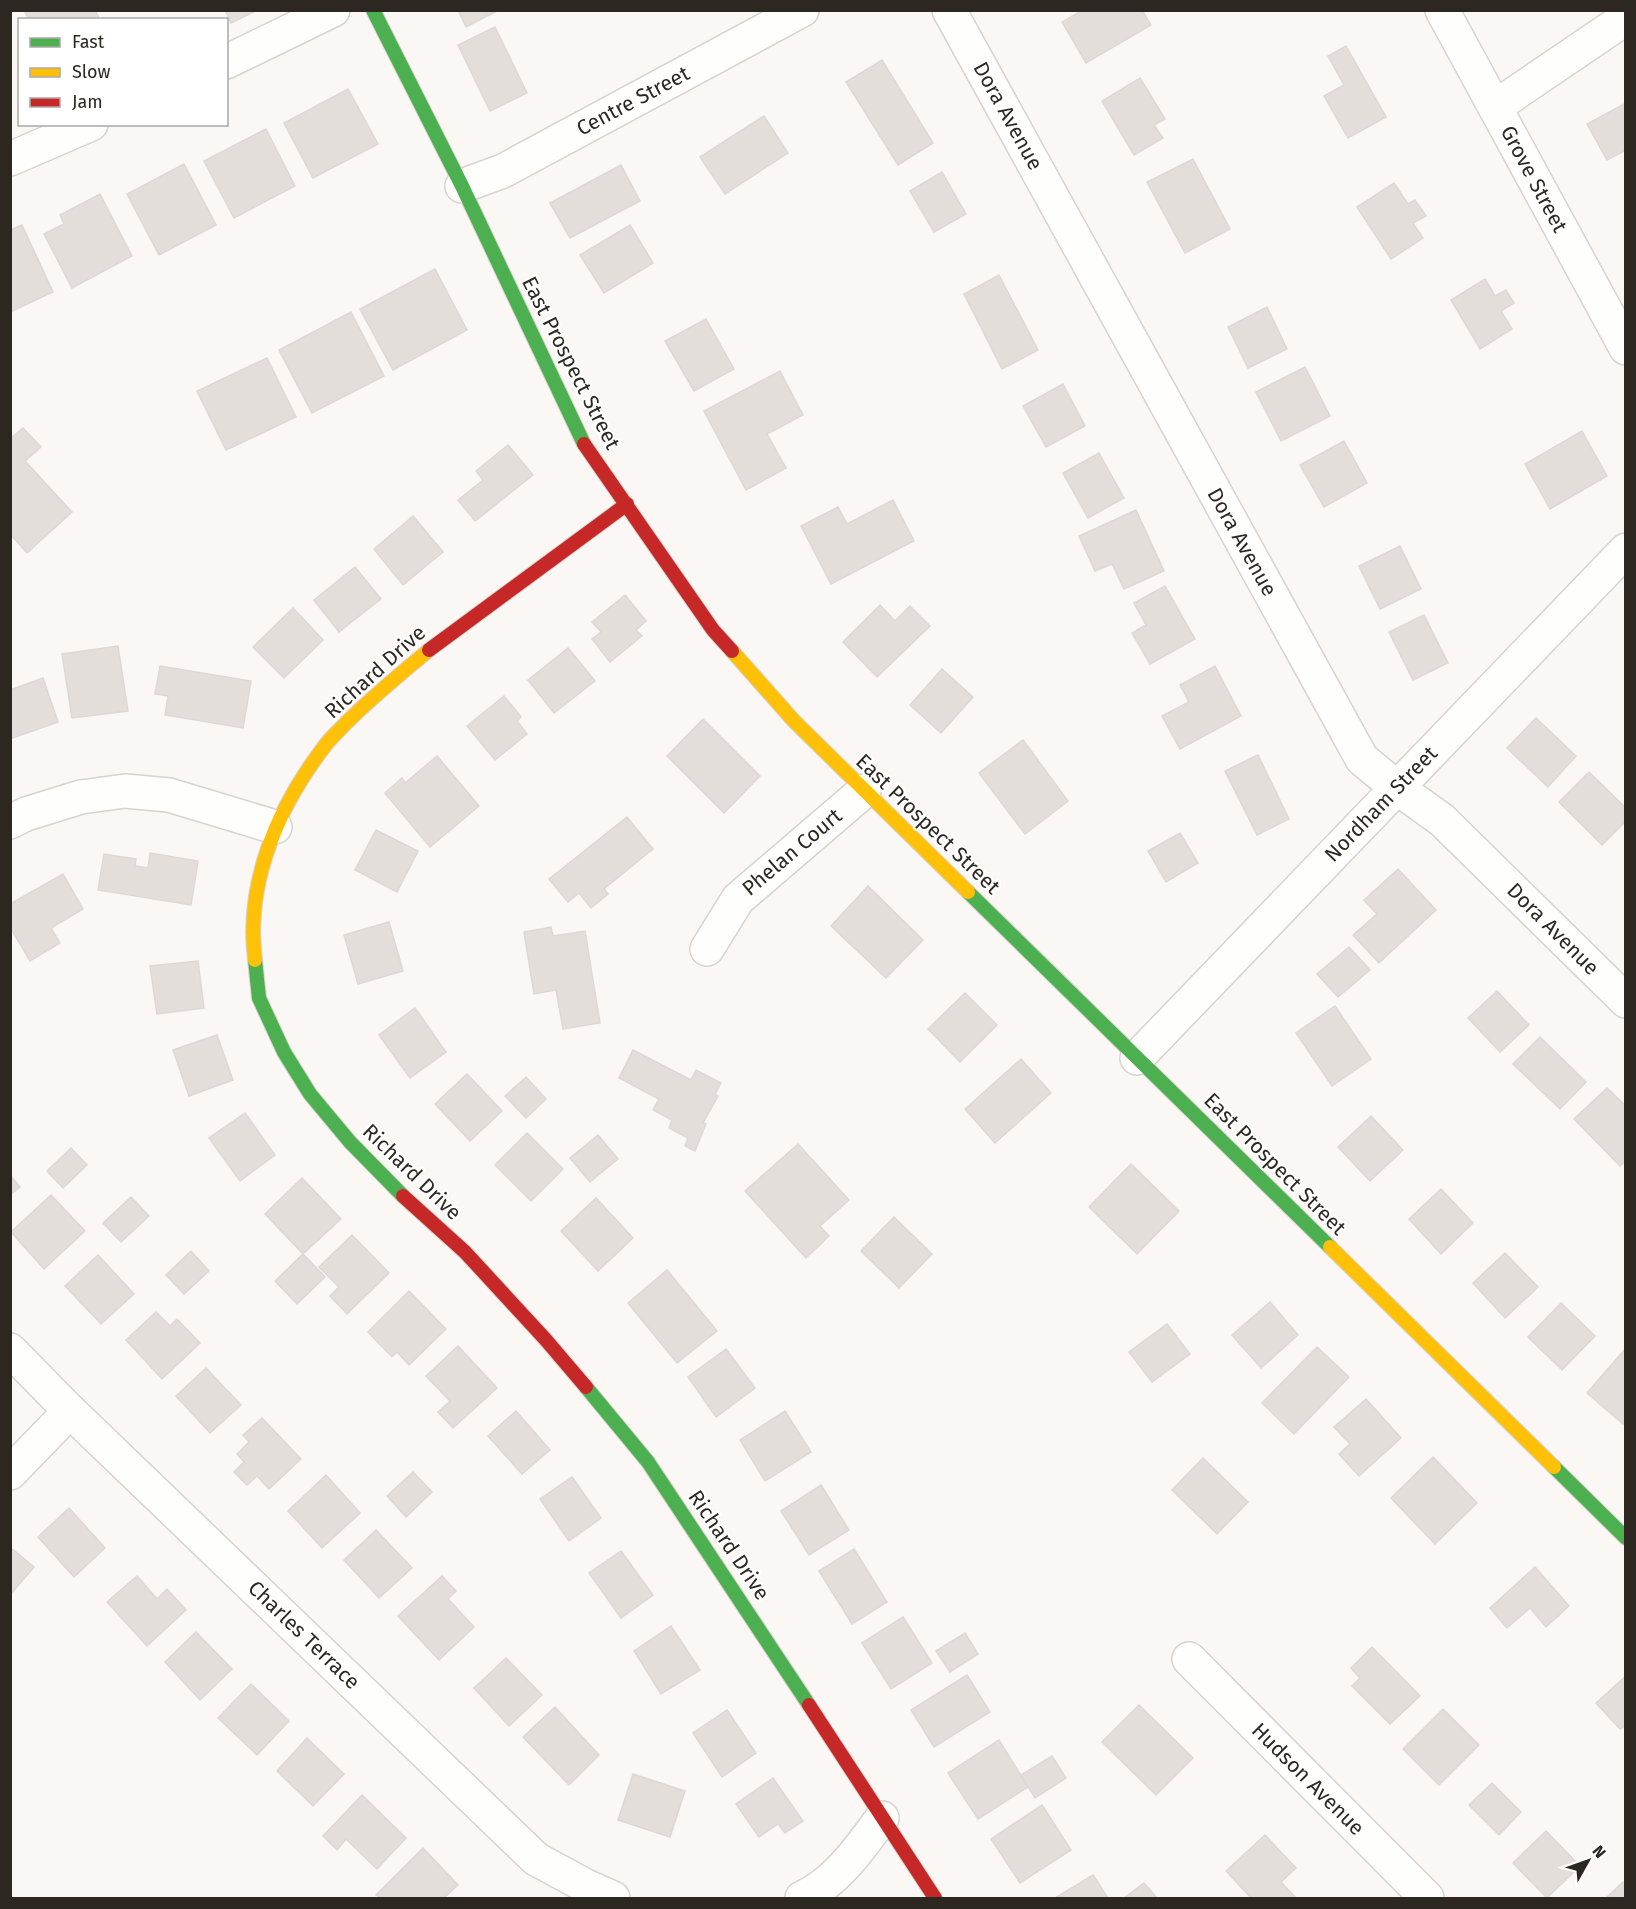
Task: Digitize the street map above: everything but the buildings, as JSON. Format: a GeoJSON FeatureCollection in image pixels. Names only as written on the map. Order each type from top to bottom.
{"type":"FeatureCollection","features":[{"type":"Feature","properties":{"kind":"street"},"geometry":{"type":"LineString","coordinates":[[228,61],[333,10]]}},
{"type":"Feature","properties":{"kind":"street","name":"East Prospect Street"},"geometry":{"type":"LineString","coordinates":[[373,10],[462,186],[585,447],[713,630],[794,721],[864,791],[1626,1538]]}},
{"type":"Feature","properties":{"kind":"street","name":"Centre Street"},"geometry":{"type":"LineString","coordinates":[[462,186],[503,171],[802,10]]}},
{"type":"Feature","properties":{"kind":"street","name":"Dora Avenue"},"geometry":{"type":"LineString","coordinates":[[949,10],[1362,759],[1396,788],[1442,820],[1626,1001]]}},
{"type":"Feature","properties":{"kind":"street","name":"Grove Street"},"geometry":{"type":"LineString","coordinates":[[1442,10],[1626,348]]}},
{"type":"Feature","properties":{"kind":"street"},"geometry":{"type":"LineString","coordinates":[[1495,107],[1626,18]]}},
{"type":"Feature","properties":{"kind":"street"},"geometry":{"type":"LineString","coordinates":[[10,159],[86,126]]}},
{"type":"Feature","properties":{"kind":"street","name":"Richard Drive"},"geometry":{"type":"LineString","coordinates":[[627,504],[431,648],[375,694],[326,745],[296,787],[275,827],[256,891],[253,947],[259,998],[284,1052],[310,1094],[350,1142],[406,1199],[465,1252],[530,1322],[648,1462],[935,1899]]}},
{"type":"Feature","properties":{"kind":"street","name":"Nordham Street"},"geometry":{"type":"LineString","coordinates":[[1137,1058],[1626,550]]}},
{"type":"Feature","properties":{"kind":"street"},"geometry":{"type":"LineString","coordinates":[[10,822],[26,814],[81,796],[125,791],[169,795],[275,827]]}},
{"type":"Feature","properties":{"kind":"street","name":"Phelan Court"},"geometry":{"type":"LineString","coordinates":[[707,949],[738,899],[864,791]]}},
{"type":"Feature","properties":{"kind":"street","name":"Charles Terrace"},"geometry":{"type":"LineString","coordinates":[[10,1350],[70,1411],[536,1859],[613,1899]]}},
{"type":"Feature","properties":{"kind":"street"},"geometry":{"type":"LineString","coordinates":[[10,1473],[70,1411]]}},
{"type":"Feature","properties":{"kind":"street","name":"Hudson Avenue"},"geometry":{"type":"LineString","coordinates":[[1190,1659],[1427,1899]]}},
{"type":"Feature","properties":{"kind":"street"},"geometry":{"type":"LineString","coordinates":[[802,1899],[834,1877],[882,1818]]}},
{"type":"Feature","properties":{"kind":"traffic: fast"},"geometry":{"type":"LineString","coordinates":[[373,10],[462,186],[584,444]]}},
{"type":"Feature","properties":{"kind":"traffic: fast"},"geometry":{"type":"LineString","coordinates":[[968,892],[1330,1247]]}},
{"type":"Feature","properties":{"kind":"traffic: fast"},"geometry":{"type":"LineString","coordinates":[[255,960],[259,998],[284,1052],[310,1094],[350,1142],[403,1196]]}},
{"type":"Feature","properties":{"kind":"traffic: fast"},"geometry":{"type":"LineString","coordinates":[[586,1387],[648,1462],[809,1705]]}},
{"type":"Feature","properties":{"kind":"traffic: fast"},"geometry":{"type":"LineString","coordinates":[[1554,1467],[1626,1538]]}},
{"type":"Feature","properties":{"kind":"traffic: slow"},"geometry":{"type":"LineString","coordinates":[[255,960],[253,931],[260,875],[268,847],[292,795],[326,744],[356,713],[429,650]]}},
{"type":"Feature","properties":{"kind":"traffic: slow"},"geometry":{"type":"LineString","coordinates":[[732,651],[794,721],[968,892]]}},
{"type":"Feature","properties":{"kind":"traffic: slow"},"geometry":{"type":"LineString","coordinates":[[1330,1247],[1554,1467]]}},
{"type":"Feature","properties":{"kind":"traffic: jam"},"geometry":{"type":"LineString","coordinates":[[584,444],[713,630],[732,651]]}},
{"type":"Feature","properties":{"kind":"traffic: jam"},"geometry":{"type":"LineString","coordinates":[[429,650],[627,504]]}},
{"type":"Feature","properties":{"kind":"traffic: jam"},"geometry":{"type":"LineString","coordinates":[[403,1196],[465,1252],[586,1387]]}},
{"type":"Feature","properties":{"kind":"traffic: jam"},"geometry":{"type":"LineString","coordinates":[[809,1705],[935,1898]]}}]}
